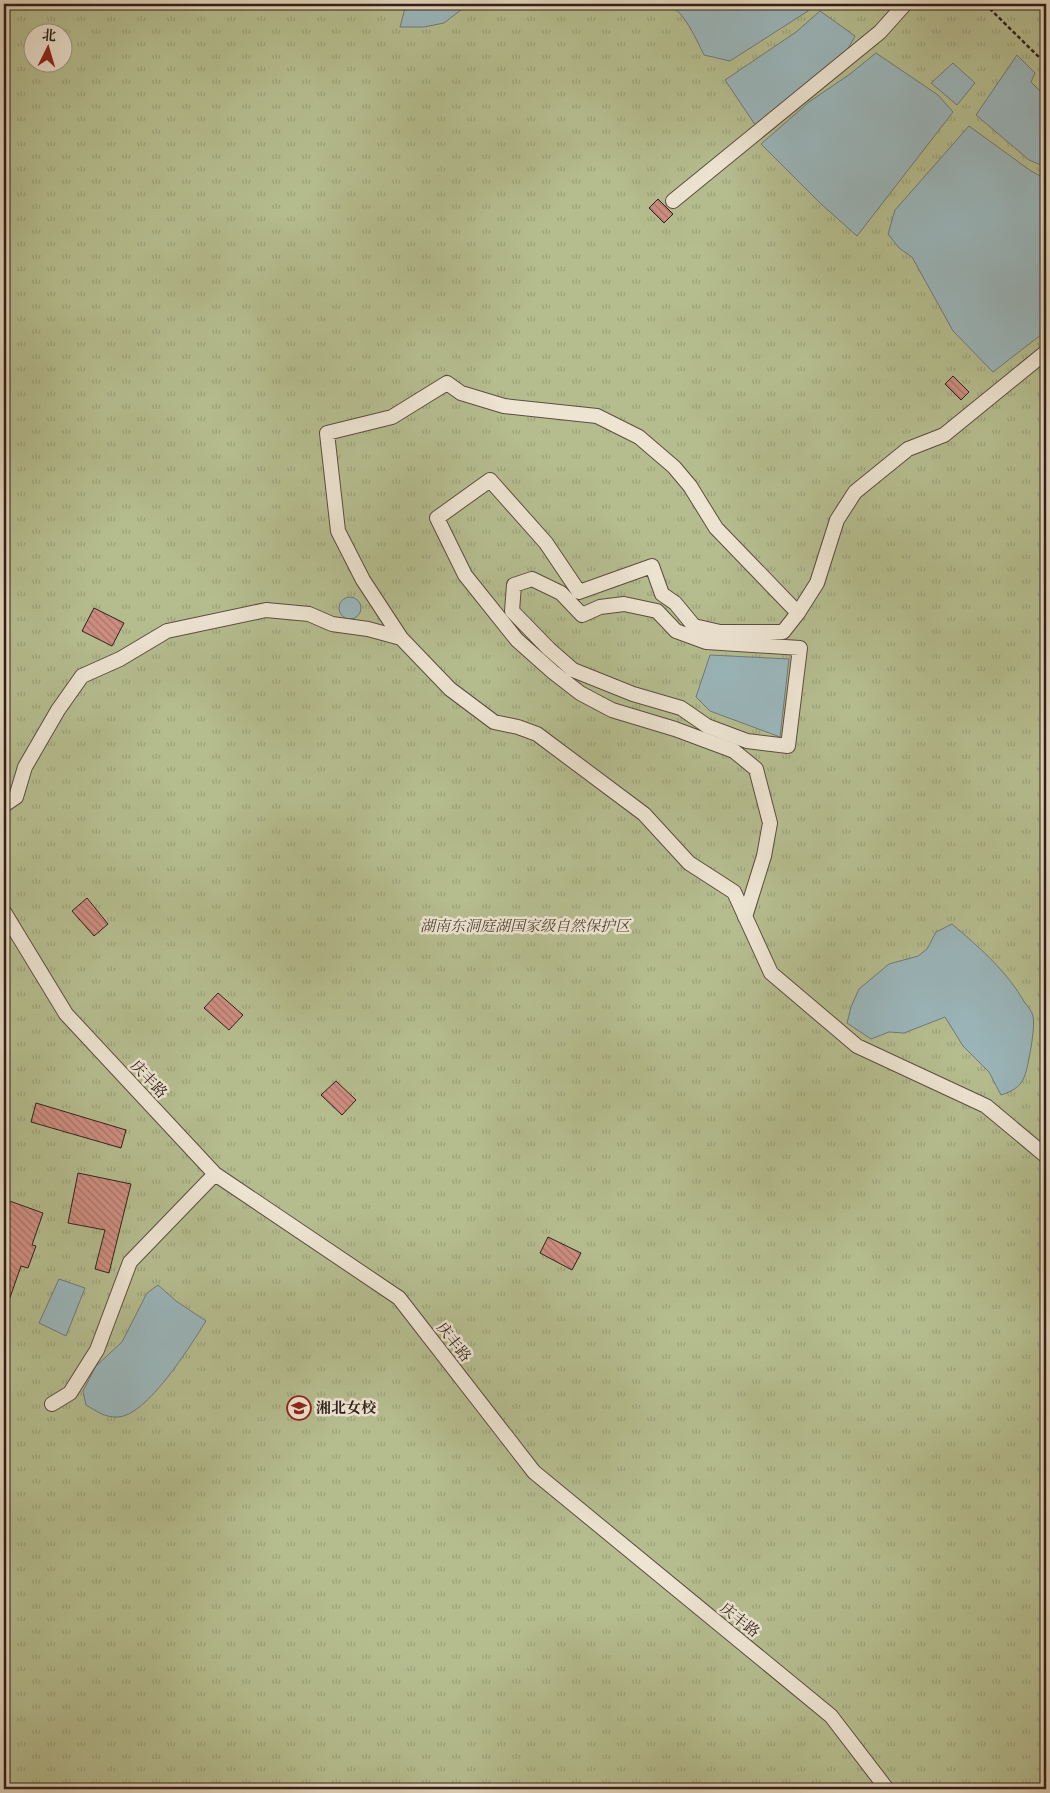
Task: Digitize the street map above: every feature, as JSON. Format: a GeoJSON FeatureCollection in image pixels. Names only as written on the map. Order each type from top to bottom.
{"type":"FeatureCollection","features":[{"type":"Feature","properties":{"kind":"street"},"geometry":{"type":"LineString","coordinates":[[673,202],[880,32],[905,4]]}},
{"type":"Feature","properties":{"kind":"street"},"geometry":{"type":"LineString","coordinates":[[744,917],[764,856],[770,823],[756,769],[734,751],[675,729],[612,710],[580,693],[553,672],[517,640],[465,575],[437,518],[490,480],[546,543],[579,592],[652,566],[662,594],[675,603],[694,626],[720,632],[783,632],[798,613],[817,582],[837,520],[855,492],[908,448],[944,435],[1046,352]]}},
{"type":"Feature","properties":{"kind":"street"},"geometry":{"type":"LineString","coordinates":[[798,613],[716,528],[690,486],[674,467],[639,437],[597,416],[504,406],[461,393],[447,383],[392,417],[327,433],[338,531],[363,580],[401,638],[450,689],[494,722],[518,727],[536,734],[644,814],[689,863],[734,892],[744,917],[772,973],[857,1046],[986,1106],[1046,1156]]}},
{"type":"Feature","properties":{"kind":"street"},"geometry":{"type":"LineString","coordinates":[[532,579],[560,594],[582,615],[600,607],[624,604],[658,611],[676,631],[706,642],[800,648],[788,746],[748,741],[707,726],[681,708],[633,694],[573,670],[549,649],[512,611],[514,585],[532,579]]}},
{"type":"Feature","properties":{"kind":"street"},"geometry":{"type":"LineString","coordinates":[[4,805],[16,797],[25,767],[58,710],[82,676],[120,659],[167,632],[266,610],[309,614],[332,624],[368,629],[401,638]]}},
{"type":"Feature","properties":{"kind":"street","name":"庆丰路"},"geometry":{"type":"LineString","coordinates":[[4,912],[66,1014],[215,1174],[399,1298],[534,1472],[831,1716],[887,1789]]}},
{"type":"Feature","properties":{"kind":"street"},"geometry":{"type":"LineString","coordinates":[[52,1404],[70,1394],[97,1350],[130,1262],[215,1174]]}},
{"type":"Feature","properties":{"kind":"path"},"geometry":{"type":"LineString","coordinates":[[985,4],[1046,64]]}},
{"type":"Feature","properties":{"kind":"green space","name":"湖南东洞庭湖国家级自然保护区"},"geometry":{"type":"Polygon","coordinates":[[[4,4],[1046,4],[1046,1789],[4,1789],[4,4]]]}},
{"type":"Feature","properties":{"kind":"water"},"geometry":{"type":"Polygon","coordinates":[[[406,4],[458,4],[462,9],[444,23],[424,27],[400,27],[406,4]]]}},
{"type":"Feature","properties":{"kind":"water"},"geometry":{"type":"Polygon","coordinates":[[[669,4],[809,4],[808,11],[730,61],[704,55],[685,20],[669,4]]]}},
{"type":"Feature","properties":{"kind":"water"},"geometry":{"type":"Polygon","coordinates":[[[820,11],[855,36],[844,56],[758,129],[725,80],[796,32],[820,11]]]}},
{"type":"Feature","properties":{"kind":"water"},"geometry":{"type":"Polygon","coordinates":[[[876,53],[938,95],[953,112],[857,236],[820,203],[761,144],[809,102],[850,74],[876,53]]]}},
{"type":"Feature","properties":{"kind":"water"},"geometry":{"type":"Polygon","coordinates":[[[1017,55],[1035,73],[1031,82],[1046,97],[1046,160],[1041,165],[1029,160],[976,115],[1017,55]]]}},
{"type":"Feature","properties":{"kind":"water"},"geometry":{"type":"Polygon","coordinates":[[[953,63],[975,83],[957,105],[931,83],[953,63]]]}},
{"type":"Feature","properties":{"kind":"water"},"geometry":{"type":"Polygon","coordinates":[[[969,126],[1031,171],[1046,179],[1046,331],[993,372],[953,331],[912,257],[899,248],[888,234],[895,210],[969,126]]]}},
{"type":"Feature","properties":{"kind":"water"},"geometry":{"type":"Polygon","coordinates":[[[350,597],[358,600],[361,608],[358,616],[350,619],[342,616],[339,608],[342,600],[350,597]]]}},
{"type":"Feature","properties":{"kind":"water"},"geometry":{"type":"Polygon","coordinates":[[[710,655],[789,659],[780,737],[710,711],[696,697],[710,655]]]}},
{"type":"Feature","properties":{"kind":"water"},"geometry":{"type":"Polygon","coordinates":[[[952,924],[1010,980],[1033,1016],[1032,1043],[1028,1065],[1022,1082],[1014,1089],[1001,1095],[989,1072],[963,1046],[945,1017],[904,1033],[889,1032],[871,1039],[847,1023],[851,1007],[859,989],[889,964],[918,956],[927,949],[936,932],[952,924]]]}},
{"type":"Feature","properties":{"kind":"water"},"geometry":{"type":"Polygon","coordinates":[[[59,1279],[85,1288],[66,1336],[39,1323],[59,1279]]]}},
{"type":"Feature","properties":{"kind":"water"},"geometry":{"type":"Polygon","coordinates":[[[158,1285],[176,1301],[206,1321],[167,1378],[142,1405],[129,1414],[118,1417],[101,1414],[86,1405],[83,1391],[96,1366],[122,1342],[147,1293],[158,1285]]]}},
{"type":"Feature","properties":{"kind":"building"},"geometry":{"type":"Polygon","coordinates":[[[658,199],[673,214],[664,223],[649,208],[658,199]]]}},
{"type":"Feature","properties":{"kind":"building"},"geometry":{"type":"Polygon","coordinates":[[[953,376],[969,392],[961,400],[945,384],[953,376]]]}},
{"type":"Feature","properties":{"kind":"building"},"geometry":{"type":"Polygon","coordinates":[[[94,608],[124,623],[112,646],[82,631],[94,608]]]}},
{"type":"Feature","properties":{"kind":"building"},"geometry":{"type":"Polygon","coordinates":[[[87,898],[108,924],[94,936],[72,911],[87,898]]]}},
{"type":"Feature","properties":{"kind":"building"},"geometry":{"type":"Polygon","coordinates":[[[218,993],[243,1015],[229,1030],[204,1008],[218,993]]]}},
{"type":"Feature","properties":{"kind":"building"},"geometry":{"type":"Polygon","coordinates":[[[336,1081],[356,1100],[342,1115],[321,1095],[336,1081]]]}},
{"type":"Feature","properties":{"kind":"building"},"geometry":{"type":"Polygon","coordinates":[[[36,1103],[126,1130],[121,1148],[31,1122],[36,1103]]]}},
{"type":"Feature","properties":{"kind":"building"},"geometry":{"type":"Polygon","coordinates":[[[78,1173],[131,1184],[109,1273],[95,1269],[105,1230],[68,1223],[78,1173]]]}},
{"type":"Feature","properties":{"kind":"building"},"geometry":{"type":"Polygon","coordinates":[[[4,1199],[43,1213],[32,1245],[36,1246],[28,1268],[21,1266],[6,1309],[4,1309],[4,1199]]]}},
{"type":"Feature","properties":{"kind":"building"},"geometry":{"type":"Polygon","coordinates":[[[548,1237],[581,1253],[572,1270],[540,1253],[548,1237]]]}},
{"type":"Feature","properties":{"kind":"place","name":"湘北女校"},"geometry":{"type":"Point","coordinates":[299,1408]}}]}
